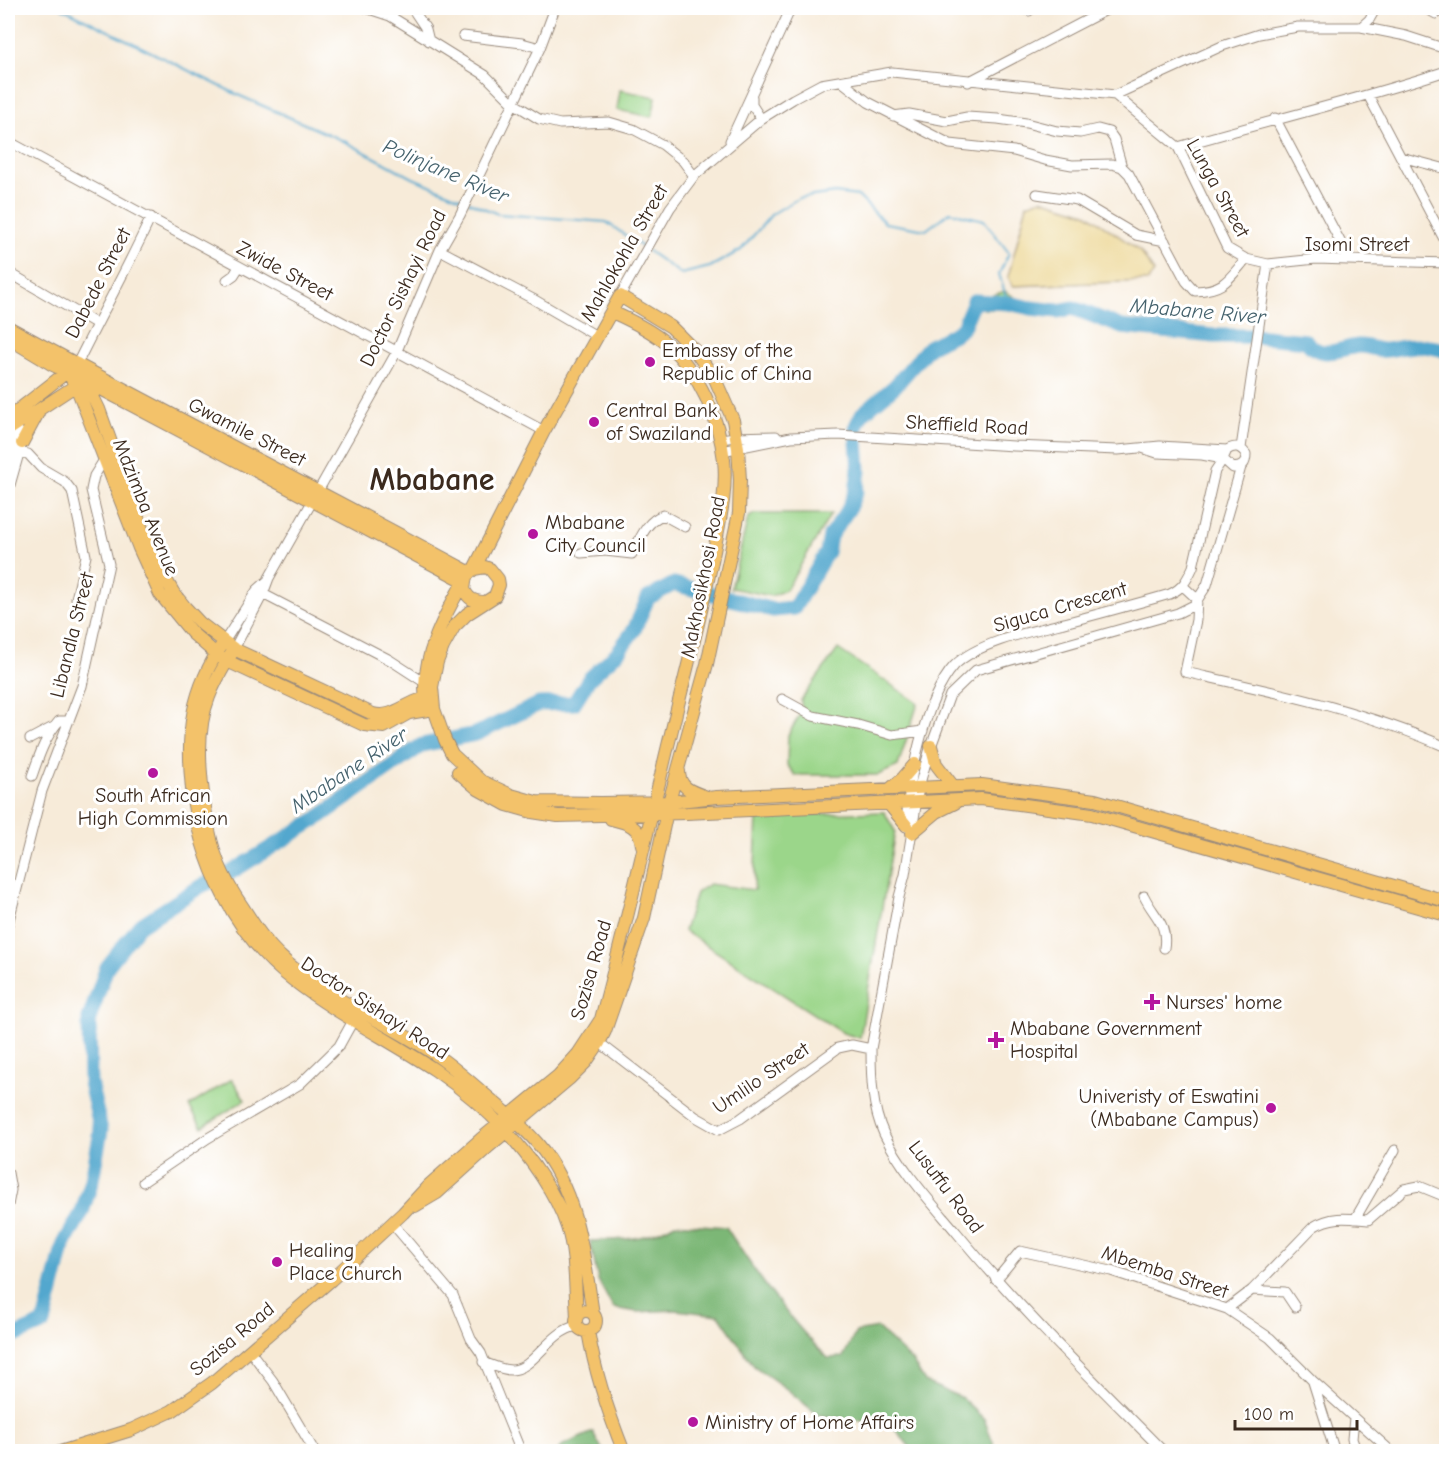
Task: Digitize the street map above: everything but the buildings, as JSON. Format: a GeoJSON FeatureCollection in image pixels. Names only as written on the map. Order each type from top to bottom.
{"type":"FeatureCollection","features":[{"type":"Feature","properties":{"kind":"main road","name":"Mahlokohla Street"},"geometry":{"type":"LineString","coordinates":[[430,697],[430,657],[443,623],[544,431],[620,296]]}},
{"type":"Feature","properties":{"kind":"main road","name":"Makhosikhosi Road"},"geometry":{"type":"LineString","coordinates":[[620,296],[671,327],[695,351],[715,379],[727,404],[737,442],[740,480],[739,513],[698,698],[668,808]]}},
{"type":"Feature","properties":{"kind":"main road","name":"Makhosikhosi Road"},"geometry":{"type":"LineString","coordinates":[[612,312],[667,344],[681,360],[706,398],[721,445],[724,470],[722,513],[703,607],[653,807]]}},
{"type":"Feature","properties":{"kind":"main road","name":"Gwamile Street"},"geometry":{"type":"LineString","coordinates":[[8,327],[73,368]]}},
{"type":"Feature","properties":{"kind":"main road","name":"Gwamile Street"},"geometry":{"type":"LineString","coordinates":[[8,338],[53,365],[73,368],[103,379],[467,576]]}},
{"type":"Feature","properties":{"kind":"main road","name":"Mdzimba Avenue"},"geometry":{"type":"LineString","coordinates":[[73,368],[99,409],[150,551],[172,592],[200,623],[229,646],[301,682],[379,716],[386,716],[414,701],[430,697]]}},
{"type":"Feature","properties":{"kind":"main road"},"geometry":{"type":"LineString","coordinates":[[10,425],[36,396],[73,368]]}},
{"type":"Feature","properties":{"kind":"main road","name":"Gwamile Street"},"geometry":{"type":"LineString","coordinates":[[86,386],[316,495]]}},
{"type":"Feature","properties":{"kind":"main road","name":"Mdzimba Avenue"},"geometry":{"type":"LineString","coordinates":[[86,386],[104,460],[139,548],[160,594],[192,633],[216,654],[228,661],[364,725],[384,727],[409,713],[430,697]]}},
{"type":"Feature","properties":{"kind":"main road"},"geometry":{"type":"LineString","coordinates":[[10,425],[86,386]]}},
{"type":"Feature","properties":{"kind":"main road"},"geometry":{"type":"LineString","coordinates":[[36,396],[45,406]]}},
{"type":"Feature","properties":{"kind":"main road"},"geometry":{"type":"LineString","coordinates":[[20,448],[45,406]]}},
{"type":"Feature","properties":{"kind":"main road","name":"Mahlokohla Street"},"geometry":{"type":"LineString","coordinates":[[494,528],[489,551],[495,574]]}},
{"type":"Feature","properties":{"kind":"main road"},"geometry":{"type":"LineString","coordinates":[[485,602],[477,602],[466,595],[467,576],[484,567],[495,574],[498,579],[498,591],[490,600],[474,608],[454,627],[437,662],[430,697],[437,727],[460,775],[507,805],[532,812],[558,816],[598,816],[653,807]]}},
{"type":"Feature","properties":{"kind":"main road","name":"Doctor Sishayi Road"},"geometry":{"type":"LineString","coordinates":[[229,646],[216,654],[198,688],[192,710],[189,764],[197,824],[224,887],[280,956],[307,978],[436,1070],[481,1107],[507,1133],[557,1203],[568,1228],[581,1325],[611,1422],[624,1452]]}},
{"type":"Feature","properties":{"kind":"main road","name":"Doctor Sishayi Road"},"geometry":{"type":"LineString","coordinates":[[212,861],[203,791],[201,742],[205,708],[228,661],[229,646]]}},
{"type":"Feature","properties":{"kind":"main road"},"geometry":{"type":"LineString","coordinates":[[931,746],[936,764],[953,786]]}},
{"type":"Feature","properties":{"kind":"main road"},"geometry":{"type":"LineString","coordinates":[[447,752],[481,781],[511,795],[536,802],[653,807],[701,812],[888,803],[953,786],[982,785],[1095,800],[1446,902]]}},
{"type":"Feature","properties":{"kind":"main road"},"geometry":{"type":"LineString","coordinates":[[679,764],[679,779],[686,789],[711,798]]}},
{"type":"Feature","properties":{"kind":"main road"},"geometry":{"type":"LineString","coordinates":[[890,789],[915,764]]}},
{"type":"Feature","properties":{"kind":"main road"},"geometry":{"type":"LineString","coordinates":[[668,808],[711,798],[890,789],[913,795],[962,800],[981,799],[1092,814],[1446,915]]}},
{"type":"Feature","properties":{"kind":"main road"},"geometry":{"type":"LineString","coordinates":[[888,803],[909,829],[962,800]]}},
{"type":"Feature","properties":{"kind":"main road","name":"Sozisa Road"},"geometry":{"type":"LineString","coordinates":[[513,1119],[535,1109],[586,1062],[603,1010],[653,807]]}},
{"type":"Feature","properties":{"kind":"main road","name":"Sozisa Road"},"geometry":{"type":"LineString","coordinates":[[60,1452],[131,1430],[172,1411],[212,1383],[331,1280],[403,1213],[437,1193],[486,1141],[507,1133],[521,1107],[558,1076],[595,1040],[608,1023],[644,918],[668,808]]}},
{"type":"Feature","properties":{"kind":"main road"},"geometry":{"type":"LineString","coordinates":[[661,839],[673,824],[701,812]]}},
{"type":"Feature","properties":{"kind":"main road"},"geometry":{"type":"LineString","coordinates":[[598,816],[623,821],[638,830],[642,852]]}},
{"type":"Feature","properties":{"kind":"main road","name":"Doctor Sishayi Road"},"geometry":{"type":"LineString","coordinates":[[357,1014],[436,1054],[496,1104],[534,1140],[560,1180],[578,1223],[593,1314]]}},
{"type":"Feature","properties":{"kind":"main road"},"geometry":{"type":"LineString","coordinates":[[436,1054],[432,1063],[436,1070]]}},
{"type":"Feature","properties":{"kind":"main road"},"geometry":{"type":"LineString","coordinates":[[496,1104],[521,1107]]}},
{"type":"Feature","properties":{"kind":"main road"},"geometry":{"type":"LineString","coordinates":[[481,1107],[486,1141],[507,1133]]}},
{"type":"Feature","properties":{"kind":"main road"},"geometry":{"type":"LineString","coordinates":[[534,1140],[535,1109]]}},
{"type":"Feature","properties":{"kind":"main road"},"geometry":{"type":"LineString","coordinates":[[585,1311],[593,1314],[596,1320],[595,1326],[581,1325],[585,1311]]}},
{"type":"Feature","properties":{"kind":"street"},"geometry":{"type":"LineString","coordinates":[[366,8],[390,16],[485,75],[513,103],[539,119],[560,124],[609,122],[633,129],[663,145],[683,161],[694,176]]}},
{"type":"Feature","properties":{"kind":"street"},"geometry":{"type":"LineString","coordinates":[[412,8],[426,29],[429,41]]}},
{"type":"Feature","properties":{"kind":"street","name":"Doctor Sishayi Road"},"geometry":{"type":"LineString","coordinates":[[229,646],[263,594],[269,578],[396,353],[440,250],[460,215],[540,48],[555,8]]}},
{"type":"Feature","properties":{"kind":"street"},"geometry":{"type":"LineString","coordinates":[[728,146],[791,8]]}},
{"type":"Feature","properties":{"kind":"street"},"geometry":{"type":"LineString","coordinates":[[968,82],[1110,8]]}},
{"type":"Feature","properties":{"kind":"street"},"geometry":{"type":"LineString","coordinates":[[1361,27],[1369,20],[1376,8]]}},
{"type":"Feature","properties":{"kind":"street"},"geometry":{"type":"LineString","coordinates":[[1425,8],[1436,14]]}},
{"type":"Feature","properties":{"kind":"street"},"geometry":{"type":"LineString","coordinates":[[1115,95],[1222,46],[1259,34],[1298,27],[1361,27],[1406,36],[1446,49]]}},
{"type":"Feature","properties":{"kind":"street"},"geometry":{"type":"LineString","coordinates":[[463,36],[502,40],[540,48]]}},
{"type":"Feature","properties":{"kind":"street"},"geometry":{"type":"LineString","coordinates":[[1178,147],[1275,118],[1368,95],[1446,71]]}},
{"type":"Feature","properties":{"kind":"street","name":"Mahlokohla Street"},"geometry":{"type":"LineString","coordinates":[[620,296],[650,240],[681,190],[694,176],[761,119],[821,84],[892,72],[968,82],[1115,95]]}},
{"type":"Feature","properties":{"kind":"street"},"geometry":{"type":"LineString","coordinates":[[841,81],[868,102],[950,144],[1014,151],[1072,165],[1098,163],[1122,167]]}},
{"type":"Feature","properties":{"kind":"street"},"geometry":{"type":"LineString","coordinates":[[752,94],[752,105],[761,119]]}},
{"type":"Feature","properties":{"kind":"street","name":"Lunga Street"},"geometry":{"type":"LineString","coordinates":[[1115,95],[1178,147],[1227,248],[1246,259],[1268,264]]}},
{"type":"Feature","properties":{"kind":"street"},"geometry":{"type":"LineString","coordinates":[[1368,95],[1446,243]]}},
{"type":"Feature","properties":{"kind":"street"},"geometry":{"type":"LineString","coordinates":[[893,116],[909,114],[947,121],[967,117],[998,118],[1057,131],[1080,133],[1098,129],[1108,132],[1114,139],[1122,167],[1129,174],[1186,281],[1195,291],[1208,291],[1224,285],[1246,259]]}},
{"type":"Feature","properties":{"kind":"street"},"geometry":{"type":"LineString","coordinates":[[1275,118],[1350,260]]}},
{"type":"Feature","properties":{"kind":"street","name":"Zwide Street"},"geometry":{"type":"LineString","coordinates":[[8,141],[366,334],[396,353],[544,431]]}},
{"type":"Feature","properties":{"kind":"street"},"geometry":{"type":"LineString","coordinates":[[1401,157],[1446,169]]}},
{"type":"Feature","properties":{"kind":"street"},"geometry":{"type":"LineString","coordinates":[[1037,194],[1077,200],[1136,235],[1165,241]]}},
{"type":"Feature","properties":{"kind":"street","name":"Dabede Street"},"geometry":{"type":"LineString","coordinates":[[73,368],[126,273],[151,218]]}},
{"type":"Feature","properties":{"kind":"street"},"geometry":{"type":"LineString","coordinates":[[440,250],[598,337]]}},
{"type":"Feature","properties":{"kind":"street","name":"Isomi Street"},"geometry":{"type":"LineString","coordinates":[[1268,264],[1316,259],[1446,263]]}},
{"type":"Feature","properties":{"kind":"street"},"geometry":{"type":"LineString","coordinates":[[1241,448],[1268,264]]}},
{"type":"Feature","properties":{"kind":"street"},"geometry":{"type":"LineString","coordinates":[[227,280],[239,267]]}},
{"type":"Feature","properties":{"kind":"street"},"geometry":{"type":"LineString","coordinates":[[8,273],[97,324]]}},
{"type":"Feature","properties":{"kind":"street"},"geometry":{"type":"LineString","coordinates":[[8,492],[20,448],[21,435],[10,425]]}},
{"type":"Feature","properties":{"kind":"street","name":"Sheffield Road"},"geometry":{"type":"LineString","coordinates":[[721,445],[790,437],[838,435],[1024,446],[1118,450],[1142,448]]}},
{"type":"Feature","properties":{"kind":"street"},"geometry":{"type":"LineString","coordinates":[[1142,448],[1160,446],[1227,450],[1234,446],[1241,448],[1246,454],[1246,462],[1241,467],[1207,585],[1197,599],[1196,620],[1185,672],[1332,706],[1417,734],[1446,747]]}},
{"type":"Feature","properties":{"kind":"street"},"geometry":{"type":"LineString","coordinates":[[20,448],[41,468],[66,482],[72,491],[86,556],[76,599]]}},
{"type":"Feature","properties":{"kind":"street"},"geometry":{"type":"LineString","coordinates":[[1142,448],[1157,453],[1202,455],[1223,459],[1233,468],[1241,467]]}},
{"type":"Feature","properties":{"kind":"street"},"geometry":{"type":"LineString","coordinates":[[1197,599],[1183,586],[1193,567],[1213,478],[1227,450]]}},
{"type":"Feature","properties":{"kind":"street"},"geometry":{"type":"LineString","coordinates":[[1202,455],[1210,466],[1213,478]]}},
{"type":"Feature","properties":{"kind":"street","name":"Libandla Street"},"geometry":{"type":"LineString","coordinates":[[8,924],[42,791],[82,686],[109,564],[91,490],[94,476],[104,460]]}},
{"type":"Feature","properties":{"kind":"street"},"geometry":{"type":"LineString","coordinates":[[581,553],[605,551],[632,554],[647,527],[655,518],[663,515],[685,527]]}},
{"type":"Feature","properties":{"kind":"street","name":"Doctor Sishayi Road"},"geometry":{"type":"LineString","coordinates":[[229,646],[257,590],[269,578]]}},
{"type":"Feature","properties":{"kind":"street","name":"Siguca Crescent"},"geometry":{"type":"LineString","coordinates":[[913,795],[915,764],[923,731],[940,687],[954,666],[971,653],[1007,638],[1170,594],[1183,586]]}},
{"type":"Feature","properties":{"kind":"street"},"geometry":{"type":"LineString","coordinates":[[263,594],[390,660],[430,697]]}},
{"type":"Feature","properties":{"kind":"street","name":"Siguca Crescent"},"geometry":{"type":"LineString","coordinates":[[913,795],[950,695],[976,670],[1178,613],[1194,605],[1197,599]]}},
{"type":"Feature","properties":{"kind":"street"},"geometry":{"type":"LineString","coordinates":[[782,699],[813,716],[892,735],[923,731]]}},
{"type":"Feature","properties":{"kind":"street"},"geometry":{"type":"LineString","coordinates":[[33,776],[44,743],[53,727],[59,721],[68,721]]}},
{"type":"Feature","properties":{"kind":"street"},"geometry":{"type":"LineString","coordinates":[[30,739],[53,727]]}},
{"type":"Feature","properties":{"kind":"street","name":"Lusutfu Road"},"geometry":{"type":"LineString","coordinates":[[913,795],[905,875],[870,1049],[877,1116],[885,1135],[908,1173],[996,1280],[1164,1452]]}},
{"type":"Feature","properties":{"kind":"street"},"geometry":{"type":"LineString","coordinates":[[1144,896],[1164,926],[1164,948]]}},
{"type":"Feature","properties":{"kind":"street"},"geometry":{"type":"LineString","coordinates":[[144,1182],[208,1138],[300,1084],[339,1046],[357,1014]]}},
{"type":"Feature","properties":{"kind":"street","name":"Umlilo Street"},"geometry":{"type":"LineString","coordinates":[[595,1040],[696,1117],[719,1130],[740,1119],[838,1048],[852,1045],[870,1049]]}},
{"type":"Feature","properties":{"kind":"street"},"geometry":{"type":"LineString","coordinates":[[1355,1219],[1395,1150]]}},
{"type":"Feature","properties":{"kind":"street"},"geometry":{"type":"LineString","coordinates":[[8,1173],[11,1190],[8,1205]]}},
{"type":"Feature","properties":{"kind":"street"},"geometry":{"type":"LineString","coordinates":[[1227,1309],[1252,1290],[1313,1227],[1323,1221],[1351,1216],[1355,1219],[1368,1220],[1404,1189],[1419,1186],[1446,1197]]}},
{"type":"Feature","properties":{"kind":"street"},"geometry":{"type":"LineString","coordinates":[[392,1223],[453,1295],[471,1339],[481,1353],[521,1452]]}},
{"type":"Feature","properties":{"kind":"street","name":"Mbemba Street"},"geometry":{"type":"LineString","coordinates":[[996,1280],[1020,1251],[1111,1270],[1227,1309],[1270,1338],[1312,1380],[1392,1452]]}},
{"type":"Feature","properties":{"kind":"street"},"geometry":{"type":"LineString","coordinates":[[1252,1290],[1285,1292],[1295,1307]]}},
{"type":"Feature","properties":{"kind":"street"},"geometry":{"type":"LineString","coordinates":[[483,1362],[508,1370],[518,1370],[557,1334],[567,1328],[581,1325]]}},
{"type":"Feature","properties":{"kind":"street"},"geometry":{"type":"LineString","coordinates":[[250,1351],[273,1381],[315,1452]]}},
{"type":"Feature","properties":{"kind":"street"},"geometry":{"type":"LineString","coordinates":[[1312,1380],[1335,1452]]}},
{"type":"Feature","properties":{"kind":"street"},"geometry":{"type":"LineString","coordinates":[[1354,1418],[1352,1439],[1357,1452]]}},
{"type":"Feature","properties":{"kind":"green space"},"geometry":{"type":"Polygon","coordinates":[[[620,90],[656,97],[652,117],[617,110],[620,90]]]}},
{"type":"Feature","properties":{"kind":"green space"},"geometry":{"type":"Polygon","coordinates":[[[1005,291],[1017,299],[1042,309],[984,309],[974,301],[1005,291]]]}},
{"type":"Feature","properties":{"kind":"green space"},"geometry":{"type":"Polygon","coordinates":[[[754,514],[831,514],[786,590],[771,596],[731,588],[748,518],[754,514]]]}},
{"type":"Feature","properties":{"kind":"green space"},"geometry":{"type":"Polygon","coordinates":[[[838,649],[918,703],[898,766],[878,775],[795,775],[787,765],[788,735],[802,711],[801,700],[838,649]]]}},
{"type":"Feature","properties":{"kind":"green space"},"geometry":{"type":"Polygon","coordinates":[[[884,812],[895,831],[860,1038],[843,1033],[684,931],[696,893],[709,884],[754,890],[757,816],[884,812]]]}},
{"type":"Feature","properties":{"kind":"green space"},"geometry":{"type":"Polygon","coordinates":[[[232,1079],[245,1100],[202,1127],[189,1106],[232,1079]]]}},
{"type":"Feature","properties":{"kind":"green space"},"geometry":{"type":"Polygon","coordinates":[[[675,1223],[726,1227],[773,1295],[799,1328],[828,1358],[843,1357],[856,1332],[877,1328],[912,1361],[925,1382],[962,1398],[984,1419],[995,1447],[993,1451],[913,1451],[892,1425],[818,1415],[754,1366],[719,1315],[676,1310],[637,1312],[613,1308],[598,1280],[590,1241],[644,1236],[675,1223]]]}},
{"type":"Feature","properties":{"kind":"green space"},"geometry":{"type":"Polygon","coordinates":[[[593,1432],[603,1451],[558,1451],[561,1446],[593,1432]]]}},
{"type":"Feature","properties":{"kind":"sand"},"geometry":{"type":"Polygon","coordinates":[[[1041,199],[1086,213],[1140,251],[1154,272],[1148,281],[1013,286],[1008,277],[1027,204],[1041,199]]]}},
{"type":"Feature","properties":{"kind":"waterway","name":"Polinjane River"},"geometry":{"type":"LineString","coordinates":[[62,8],[238,95],[346,142],[413,178],[463,199]]}},
{"type":"Feature","properties":{"kind":"waterway","name":"Polinjane River"},"geometry":{"type":"LineString","coordinates":[[648,251],[681,274],[710,267],[741,250],[772,214],[799,198],[835,193],[858,196],[885,223],[926,230],[950,212],[984,220],[1009,253],[999,274],[1008,303]]}},
{"type":"Feature","properties":{"kind":"waterway","name":"Polinjane River"},"geometry":{"type":"LineString","coordinates":[[469,202],[498,214],[606,222],[644,248]]}},
{"type":"Feature","properties":{"kind":"waterway","name":"Mbabane River"},"geometry":{"type":"LineString","coordinates":[[8,1339],[44,1323],[64,1244],[82,1212],[92,1180],[101,1130],[90,1083],[89,1019],[107,967],[139,926],[201,886],[230,873],[315,820],[422,745],[476,734],[539,704],[574,703],[589,679],[617,653],[634,630],[648,598],[674,584],[773,610],[794,608],[827,552],[830,536],[848,510],[856,491],[859,471],[856,426],[862,414],[895,386],[929,347],[963,327],[974,301],[1008,303],[1058,311],[1073,308],[1122,327],[1214,336],[1254,336],[1306,341],[1312,347],[1324,352],[1361,346],[1384,350],[1426,346],[1446,351]]}},
{"type":"Feature","properties":{"kind":"place","name":"Embassy of the Republic of China"},"geometry":{"type":"Point","coordinates":[650,362]}},
{"type":"Feature","properties":{"kind":"place","name":"Central Bank of Swaziland"},"geometry":{"type":"Point","coordinates":[594,422]}},
{"type":"Feature","properties":{"kind":"place","name":"Mbabane City Council"},"geometry":{"type":"Point","coordinates":[533,534]}},
{"type":"Feature","properties":{"kind":"place","name":"South African High Commission"},"geometry":{"type":"Point","coordinates":[153,773]}},
{"type":"Feature","properties":{"kind":"place","name":"Nurses' home"},"geometry":{"type":"Point","coordinates":[1152,1002]}},
{"type":"Feature","properties":{"kind":"place","name":"Mbabane Government Hospital"},"geometry":{"type":"Point","coordinates":[996,1040]}},
{"type":"Feature","properties":{"kind":"place","name":"Univeristy of Eswatini (Mbabane Campus)"},"geometry":{"type":"Point","coordinates":[1271,1108]}},
{"type":"Feature","properties":{"kind":"place","name":"Healing Place Church"},"geometry":{"type":"Point","coordinates":[277,1262]}},
{"type":"Feature","properties":{"kind":"place","name":"Ministry of Home Affairs"},"geometry":{"type":"Point","coordinates":[693,1422]}},
{"type":"Feature","properties":{"kind":"district","name":"Mbabane"},"geometry":{"type":"Point","coordinates":[432,479]}}]}
